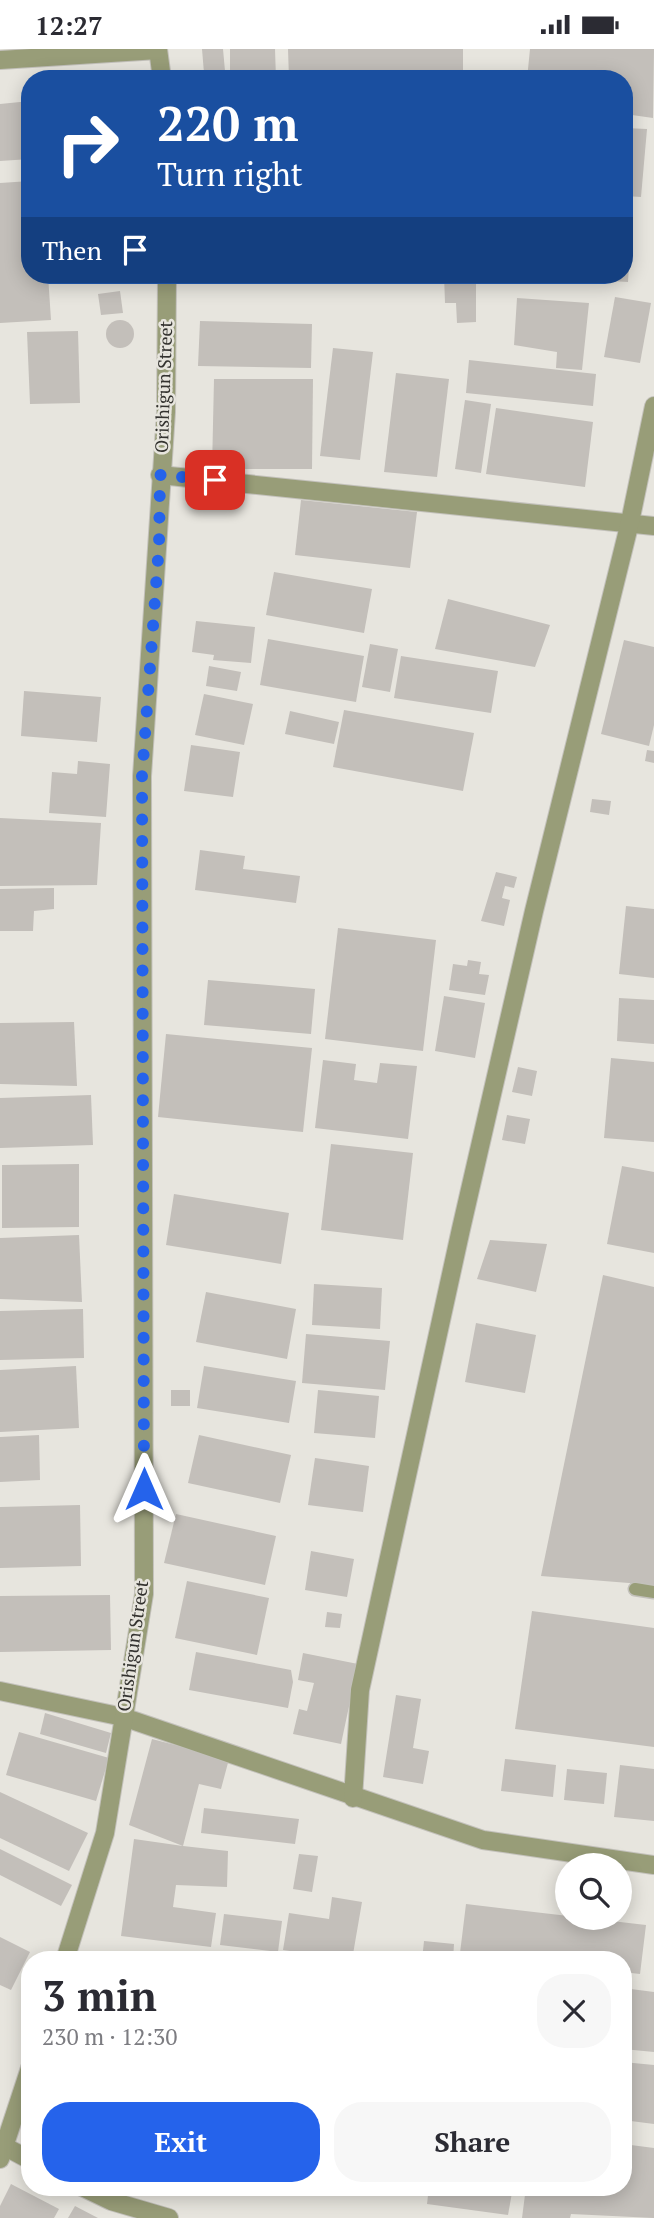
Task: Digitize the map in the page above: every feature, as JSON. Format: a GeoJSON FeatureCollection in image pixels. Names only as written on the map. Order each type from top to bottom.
{"type":"FeatureCollection","features":[{"type":"Feature","properties":{"kind":"street"},"geometry":{"type":"LineString","coordinates":[[0,60],[158,50],[161,70]]}},
{"type":"Feature","properties":{"kind":"street","name":"Orishigun Street"},"geometry":{"type":"LineString","coordinates":[[68,1951],[106,1833],[144,1594],[142,776],[166,412],[167,284]]}},
{"type":"Feature","properties":{"kind":"street"},"geometry":{"type":"LineString","coordinates":[[353,1798],[360,1690],[525,951],[630,522],[654,407]]}},
{"type":"Feature","properties":{"kind":"street"},"geometry":{"type":"LineString","coordinates":[[160,475],[654,526]]}},
{"type":"Feature","properties":{"kind":"street"},"geometry":{"type":"LineString","coordinates":[[0,1691],[123,1717],[269,1765],[353,1798],[483,1840],[654,1865]]}},
{"type":"Feature","properties":{"kind":"street"},"geometry":{"type":"LineString","coordinates":[[21,2094],[2,2150],[21,2157]]}},
{"type":"Feature","properties":{"kind":"street"},"geometry":{"type":"LineString","coordinates":[[101,2196],[169,2218]]}},
{"type":"Feature","properties":{"kind":"lane"},"geometry":{"type":"LineString","coordinates":[[635,1589],[654,1592]]}},
{"type":"Feature","properties":{"kind":"building"},"geometry":{"type":"Polygon","coordinates":[[[202,49],[223,49],[225,70],[204,70],[202,49]]]}},
{"type":"Feature","properties":{"kind":"building"},"geometry":{"type":"Polygon","coordinates":[[[230,49],[275,49],[276,70],[230,70],[230,49]]]}},
{"type":"Feature","properties":{"kind":"building"},"geometry":{"type":"Polygon","coordinates":[[[288,49],[463,49],[463,70],[289,70],[288,49]]]}},
{"type":"Feature","properties":{"kind":"building"},"geometry":{"type":"Polygon","coordinates":[[[530,49],[654,49],[653,118],[633,115],[633,70],[528,70],[530,49]]]}},
{"type":"Feature","properties":{"kind":"building"},"geometry":{"type":"Polygon","coordinates":[[[21,102],[21,160],[0,161],[0,104],[21,102]]]}},
{"type":"Feature","properties":{"kind":"building"},"geometry":{"type":"Polygon","coordinates":[[[633,128],[647,129],[641,197],[633,196],[633,128]]]}},
{"type":"Feature","properties":{"kind":"building"},"geometry":{"type":"Polygon","coordinates":[[[21,182],[21,284],[49,284],[51,320],[0,323],[0,183],[21,182]]]}},
{"type":"Feature","properties":{"kind":"building"},"geometry":{"type":"Polygon","coordinates":[[[444,284],[476,284],[476,322],[457,323],[456,303],[445,303],[444,284]]]}},
{"type":"Feature","properties":{"kind":"building"},"geometry":{"type":"Polygon","coordinates":[[[120,291],[123,313],[101,315],[98,294],[120,291]]]}},
{"type":"Feature","properties":{"kind":"building"},"geometry":{"type":"Polygon","coordinates":[[[615,297],[651,303],[640,363],[604,357],[615,297]]]}},
{"type":"Feature","properties":{"kind":"building"},"geometry":{"type":"Polygon","coordinates":[[[517,298],[589,303],[582,370],[556,368],[557,352],[514,345],[517,298]]]}},
{"type":"Feature","properties":{"kind":"building"},"geometry":{"type":"Polygon","coordinates":[[[120,320],[130,324],[134,334],[130,344],[120,348],[110,344],[106,334],[110,324],[120,320]]]}},
{"type":"Feature","properties":{"kind":"building"},"geometry":{"type":"Polygon","coordinates":[[[200,321],[312,324],[311,368],[198,366],[200,321]]]}},
{"type":"Feature","properties":{"kind":"building"},"geometry":{"type":"Polygon","coordinates":[[[78,331],[80,403],[30,404],[27,332],[78,331]]]}},
{"type":"Feature","properties":{"kind":"building"},"geometry":{"type":"Polygon","coordinates":[[[333,348],[373,352],[360,460],[320,456],[333,348]]]}},
{"type":"Feature","properties":{"kind":"building"},"geometry":{"type":"Polygon","coordinates":[[[469,360],[596,374],[593,406],[466,393],[469,360]]]}},
{"type":"Feature","properties":{"kind":"building"},"geometry":{"type":"Polygon","coordinates":[[[396,373],[449,379],[437,477],[384,472],[396,373]]]}},
{"type":"Feature","properties":{"kind":"building"},"geometry":{"type":"Polygon","coordinates":[[[214,379],[313,379],[312,469],[212,469],[214,379]]]}},
{"type":"Feature","properties":{"kind":"building"},"geometry":{"type":"Polygon","coordinates":[[[465,400],[491,404],[481,473],[455,469],[465,400]]]}},
{"type":"Feature","properties":{"kind":"building"},"geometry":{"type":"Polygon","coordinates":[[[496,408],[593,422],[585,487],[486,474],[496,408]]]}},
{"type":"Feature","properties":{"kind":"building"},"geometry":{"type":"Polygon","coordinates":[[[301,500],[417,512],[410,568],[295,555],[301,500]]]}},
{"type":"Feature","properties":{"kind":"building"},"geometry":{"type":"Polygon","coordinates":[[[274,572],[372,589],[364,633],[266,615],[274,572]]]}},
{"type":"Feature","properties":{"kind":"building"},"geometry":{"type":"Polygon","coordinates":[[[448,599],[550,625],[535,667],[435,649],[448,599]]]}},
{"type":"Feature","properties":{"kind":"building"},"geometry":{"type":"Polygon","coordinates":[[[196,621],[255,627],[251,663],[213,660],[214,655],[192,652],[196,621]]]}},
{"type":"Feature","properties":{"kind":"building"},"geometry":{"type":"Polygon","coordinates":[[[268,639],[364,656],[356,702],[260,685],[268,639]]]}},
{"type":"Feature","properties":{"kind":"building"},"geometry":{"type":"Polygon","coordinates":[[[624,640],[654,647],[654,725],[649,746],[601,734],[624,640]]]}},
{"type":"Feature","properties":{"kind":"building"},"geometry":{"type":"Polygon","coordinates":[[[370,644],[398,649],[390,692],[362,687],[370,644]]]}},
{"type":"Feature","properties":{"kind":"building"},"geometry":{"type":"Polygon","coordinates":[[[401,656],[498,671],[491,713],[394,698],[401,656]]]}},
{"type":"Feature","properties":{"kind":"building"},"geometry":{"type":"Polygon","coordinates":[[[209,666],[241,672],[237,691],[206,686],[209,666]]]}},
{"type":"Feature","properties":{"kind":"building"},"geometry":{"type":"Polygon","coordinates":[[[24,691],[101,697],[97,742],[21,736],[24,691]]]}},
{"type":"Feature","properties":{"kind":"building"},"geometry":{"type":"Polygon","coordinates":[[[204,694],[253,704],[244,745],[195,735],[204,694]]]}},
{"type":"Feature","properties":{"kind":"building"},"geometry":{"type":"Polygon","coordinates":[[[344,710],[474,733],[463,791],[333,767],[344,710]]]}},
{"type":"Feature","properties":{"kind":"building"},"geometry":{"type":"Polygon","coordinates":[[[290,711],[339,722],[334,744],[285,734],[290,711]]]}},
{"type":"Feature","properties":{"kind":"building"},"geometry":{"type":"Polygon","coordinates":[[[191,745],[240,752],[233,797],[184,791],[191,745]]]}},
{"type":"Feature","properties":{"kind":"building"},"geometry":{"type":"Polygon","coordinates":[[[647,750],[654,751],[654,763],[645,761],[647,750]]]}},
{"type":"Feature","properties":{"kind":"building"},"geometry":{"type":"Polygon","coordinates":[[[78,761],[110,764],[106,817],[49,813],[52,772],[77,774],[78,761]]]}},
{"type":"Feature","properties":{"kind":"building"},"geometry":{"type":"Polygon","coordinates":[[[592,799],[611,801],[609,815],[590,812],[592,799]]]}},
{"type":"Feature","properties":{"kind":"building"},"geometry":{"type":"Polygon","coordinates":[[[0,818],[101,823],[97,885],[0,886],[0,818]]]}},
{"type":"Feature","properties":{"kind":"building"},"geometry":{"type":"Polygon","coordinates":[[[200,850],[245,856],[243,869],[300,876],[296,903],[195,890],[200,850]]]}},
{"type":"Feature","properties":{"kind":"building"},"geometry":{"type":"Polygon","coordinates":[[[496,872],[517,877],[514,888],[505,886],[502,898],[510,900],[504,926],[481,921],[496,872]]]}},
{"type":"Feature","properties":{"kind":"building"},"geometry":{"type":"Polygon","coordinates":[[[54,888],[54,909],[34,911],[33,931],[0,931],[0,889],[54,888]]]}},
{"type":"Feature","properties":{"kind":"building"},"geometry":{"type":"Polygon","coordinates":[[[626,906],[654,909],[654,978],[619,974],[626,906]]]}},
{"type":"Feature","properties":{"kind":"building"},"geometry":{"type":"Polygon","coordinates":[[[338,928],[436,940],[423,1051],[325,1039],[338,928]]]}},
{"type":"Feature","properties":{"kind":"building"},"geometry":{"type":"Polygon","coordinates":[[[468,960],[481,962],[479,974],[489,975],[485,995],[449,990],[453,964],[467,966],[468,960]]]}},
{"type":"Feature","properties":{"kind":"building"},"geometry":{"type":"Polygon","coordinates":[[[208,980],[315,989],[311,1034],[204,1025],[208,980]]]}},
{"type":"Feature","properties":{"kind":"building"},"geometry":{"type":"Polygon","coordinates":[[[444,996],[485,1003],[475,1058],[435,1051],[444,996]]]}},
{"type":"Feature","properties":{"kind":"building"},"geometry":{"type":"Polygon","coordinates":[[[619,998],[654,1000],[654,1044],[617,1041],[619,998]]]}},
{"type":"Feature","properties":{"kind":"building"},"geometry":{"type":"Polygon","coordinates":[[[74,1022],[77,1086],[0,1084],[0,1023],[74,1022]]]}},
{"type":"Feature","properties":{"kind":"building"},"geometry":{"type":"Polygon","coordinates":[[[166,1034],[312,1048],[303,1132],[158,1117],[166,1034]]]}},
{"type":"Feature","properties":{"kind":"building"},"geometry":{"type":"Polygon","coordinates":[[[611,1058],[654,1062],[654,1142],[604,1138],[611,1058]]]}},
{"type":"Feature","properties":{"kind":"building"},"geometry":{"type":"Polygon","coordinates":[[[323,1060],[356,1064],[354,1080],[377,1083],[380,1063],[417,1066],[408,1139],[315,1128],[323,1060]]]}},
{"type":"Feature","properties":{"kind":"building"},"geometry":{"type":"Polygon","coordinates":[[[518,1067],[537,1071],[532,1096],[512,1092],[518,1067]]]}},
{"type":"Feature","properties":{"kind":"building"},"geometry":{"type":"Polygon","coordinates":[[[91,1095],[93,1145],[0,1148],[0,1098],[91,1095]]]}},
{"type":"Feature","properties":{"kind":"building"},"geometry":{"type":"Polygon","coordinates":[[[507,1115],[530,1119],[525,1144],[502,1140],[507,1115]]]}},
{"type":"Feature","properties":{"kind":"building"},"geometry":{"type":"Polygon","coordinates":[[[331,1144],[413,1153],[403,1240],[321,1230],[331,1144]]]}},
{"type":"Feature","properties":{"kind":"building"},"geometry":{"type":"Polygon","coordinates":[[[79,1164],[79,1227],[2,1228],[2,1165],[79,1164]]]}},
{"type":"Feature","properties":{"kind":"building"},"geometry":{"type":"Polygon","coordinates":[[[622,1166],[654,1172],[654,1253],[607,1244],[622,1166]]]}},
{"type":"Feature","properties":{"kind":"building"},"geometry":{"type":"Polygon","coordinates":[[[174,1194],[289,1213],[281,1264],[166,1245],[174,1194]]]}},
{"type":"Feature","properties":{"kind":"building"},"geometry":{"type":"Polygon","coordinates":[[[79,1235],[82,1302],[0,1299],[0,1238],[79,1235]]]}},
{"type":"Feature","properties":{"kind":"building"},"geometry":{"type":"Polygon","coordinates":[[[490,1240],[547,1244],[536,1292],[477,1279],[490,1240]]]}},
{"type":"Feature","properties":{"kind":"building"},"geometry":{"type":"Polygon","coordinates":[[[603,1275],[654,1287],[654,1585],[541,1576],[603,1275]]]}},
{"type":"Feature","properties":{"kind":"building"},"geometry":{"type":"Polygon","coordinates":[[[314,1284],[382,1288],[380,1329],[312,1325],[314,1284]]]}},
{"type":"Feature","properties":{"kind":"building"},"geometry":{"type":"Polygon","coordinates":[[[206,1292],[296,1309],[287,1359],[196,1342],[206,1292]]]}},
{"type":"Feature","properties":{"kind":"building"},"geometry":{"type":"Polygon","coordinates":[[[83,1309],[84,1358],[0,1360],[0,1311],[83,1309]]]}},
{"type":"Feature","properties":{"kind":"building"},"geometry":{"type":"Polygon","coordinates":[[[476,1323],[536,1335],[525,1393],[465,1382],[476,1323]]]}},
{"type":"Feature","properties":{"kind":"building"},"geometry":{"type":"Polygon","coordinates":[[[306,1334],[390,1341],[385,1390],[302,1383],[306,1334]]]}},
{"type":"Feature","properties":{"kind":"building"},"geometry":{"type":"Polygon","coordinates":[[[76,1366],[79,1428],[0,1432],[0,1370],[76,1366]]]}},
{"type":"Feature","properties":{"kind":"building"},"geometry":{"type":"Polygon","coordinates":[[[204,1366],[296,1381],[289,1423],[197,1408],[204,1366]]]}},
{"type":"Feature","properties":{"kind":"building"},"geometry":{"type":"Polygon","coordinates":[[[171,1390],[190,1390],[190,1406],[171,1406],[171,1390]]]}},
{"type":"Feature","properties":{"kind":"building"},"geometry":{"type":"Polygon","coordinates":[[[318,1390],[379,1396],[375,1438],[314,1433],[318,1390]]]}},
{"type":"Feature","properties":{"kind":"building"},"geometry":{"type":"Polygon","coordinates":[[[39,1435],[40,1480],[0,1482],[0,1437],[39,1435]]]}},
{"type":"Feature","properties":{"kind":"building"},"geometry":{"type":"Polygon","coordinates":[[[199,1435],[291,1455],[280,1503],[188,1483],[199,1435]]]}},
{"type":"Feature","properties":{"kind":"building"},"geometry":{"type":"Polygon","coordinates":[[[315,1458],[369,1466],[363,1512],[308,1505],[315,1458]]]}},
{"type":"Feature","properties":{"kind":"building"},"geometry":{"type":"Polygon","coordinates":[[[80,1505],[81,1566],[0,1568],[0,1507],[80,1505]]]}},
{"type":"Feature","properties":{"kind":"building"},"geometry":{"type":"Polygon","coordinates":[[[176,1514],[276,1536],[265,1585],[164,1563],[176,1514]]]}},
{"type":"Feature","properties":{"kind":"building"},"geometry":{"type":"Polygon","coordinates":[[[311,1551],[354,1559],[347,1597],[305,1590],[311,1551]]]}},
{"type":"Feature","properties":{"kind":"building"},"geometry":{"type":"Polygon","coordinates":[[[187,1581],[269,1598],[257,1655],[175,1638],[187,1581]]]}},
{"type":"Feature","properties":{"kind":"building"},"geometry":{"type":"Polygon","coordinates":[[[110,1595],[111,1650],[0,1652],[0,1596],[110,1595]]]}},
{"type":"Feature","properties":{"kind":"building"},"geometry":{"type":"Polygon","coordinates":[[[532,1611],[654,1628],[654,1747],[515,1729],[532,1611]]]}},
{"type":"Feature","properties":{"kind":"building"},"geometry":{"type":"Polygon","coordinates":[[[327,1612],[342,1614],[340,1628],[325,1627],[327,1612]]]}},
{"type":"Feature","properties":{"kind":"building"},"geometry":{"type":"Polygon","coordinates":[[[196,1652],[291,1670],[293,1682],[288,1708],[189,1690],[196,1652]]]}},
{"type":"Feature","properties":{"kind":"building"},"geometry":{"type":"Polygon","coordinates":[[[303,1653],[358,1664],[341,1744],[293,1734],[299,1709],[307,1711],[314,1683],[298,1680],[303,1653]]]}},
{"type":"Feature","properties":{"kind":"building"},"geometry":{"type":"Polygon","coordinates":[[[396,1695],[421,1699],[413,1748],[429,1751],[423,1784],[383,1777],[396,1695]]]}},
{"type":"Feature","properties":{"kind":"building"},"geometry":{"type":"Polygon","coordinates":[[[45,1713],[111,1733],[106,1753],[40,1734],[45,1713]]]}},
{"type":"Feature","properties":{"kind":"building"},"geometry":{"type":"Polygon","coordinates":[[[19,1732],[109,1758],[96,1801],[6,1775],[19,1732]]]}},
{"type":"Feature","properties":{"kind":"building"},"geometry":{"type":"Polygon","coordinates":[[[152,1739],[229,1759],[221,1789],[199,1784],[183,1846],[129,1825],[152,1739]]]}},
{"type":"Feature","properties":{"kind":"building"},"geometry":{"type":"Polygon","coordinates":[[[505,1759],[556,1765],[553,1797],[501,1791],[505,1759]]]}},
{"type":"Feature","properties":{"kind":"building"},"geometry":{"type":"Polygon","coordinates":[[[620,1765],[654,1769],[654,1821],[614,1817],[620,1765]]]}},
{"type":"Feature","properties":{"kind":"building"},"geometry":{"type":"Polygon","coordinates":[[[567,1769],[607,1773],[604,1804],[564,1800],[567,1769]]]}},
{"type":"Feature","properties":{"kind":"building"},"geometry":{"type":"Polygon","coordinates":[[[0,1792],[88,1833],[69,1871],[0,1838],[0,1792]]]}},
{"type":"Feature","properties":{"kind":"building"},"geometry":{"type":"Polygon","coordinates":[[[204,1808],[299,1819],[295,1844],[201,1833],[204,1808]]]}},
{"type":"Feature","properties":{"kind":"building"},"geometry":{"type":"Polygon","coordinates":[[[134,1839],[228,1851],[227,1887],[176,1885],[173,1907],[216,1913],[211,1947],[121,1936],[134,1839]]]}},
{"type":"Feature","properties":{"kind":"building"},"geometry":{"type":"Polygon","coordinates":[[[0,1849],[72,1885],[61,1906],[0,1875],[0,1849]]]}},
{"type":"Feature","properties":{"kind":"building"},"geometry":{"type":"Polygon","coordinates":[[[299,1854],[318,1856],[312,1892],[293,1889],[299,1854]]]}},
{"type":"Feature","properties":{"kind":"building"},"geometry":{"type":"Polygon","coordinates":[[[332,1897],[362,1902],[354,1951],[283,1950],[289,1913],[329,1919],[332,1897]]]}},
{"type":"Feature","properties":{"kind":"building"},"geometry":{"type":"Polygon","coordinates":[[[466,1904],[555,1914],[555,1930],[632,1930],[632,1923],[646,1925],[640,1974],[632,1973],[632,1951],[460,1951],[466,1904]]]}},
{"type":"Feature","properties":{"kind":"building"},"geometry":{"type":"Polygon","coordinates":[[[224,1914],[282,1921],[278,1951],[220,1945],[224,1914]]]}},
{"type":"Feature","properties":{"kind":"building"},"geometry":{"type":"Polygon","coordinates":[[[0,1937],[28,1951],[21,1951],[21,1970],[11,1990],[0,1985],[0,1937]]]}},
{"type":"Feature","properties":{"kind":"building"},"geometry":{"type":"Polygon","coordinates":[[[424,1941],[454,1944],[454,1951],[423,1951],[424,1941]]]}},
{"type":"Feature","properties":{"kind":"building"},"geometry":{"type":"Polygon","coordinates":[[[632,1989],[654,1992],[654,2052],[632,2050],[632,1989]]]}},
{"type":"Feature","properties":{"kind":"building"},"geometry":{"type":"Polygon","coordinates":[[[632,2063],[654,2065],[654,2124],[632,2121],[632,2063]]]}},
{"type":"Feature","properties":{"kind":"building"},"geometry":{"type":"Polygon","coordinates":[[[632,2145],[654,2148],[654,2218],[571,2214],[570,2218],[522,2218],[525,2196],[632,2196],[632,2145]]]}},
{"type":"Feature","properties":{"kind":"building"},"geometry":{"type":"Polygon","coordinates":[[[11,2184],[21,2189],[21,2196],[34,2196],[59,2209],[54,2218],[0,2218],[0,2206],[11,2184]]]}},
{"type":"Feature","properties":{"kind":"building"},"geometry":{"type":"Polygon","coordinates":[[[428,2196],[511,2196],[508,2215],[427,2204],[428,2196]]]}},
{"type":"Feature","properties":{"kind":"building"},"geometry":{"type":"Polygon","coordinates":[[[75,2206],[98,2218],[68,2218],[75,2206]]]}},
{"type":"Feature","properties":{"kind":"route"},"geometry":{"type":"LineString","coordinates":[[144,1489],[142,776],[159,545],[160,475],[215,480]]}}]}
